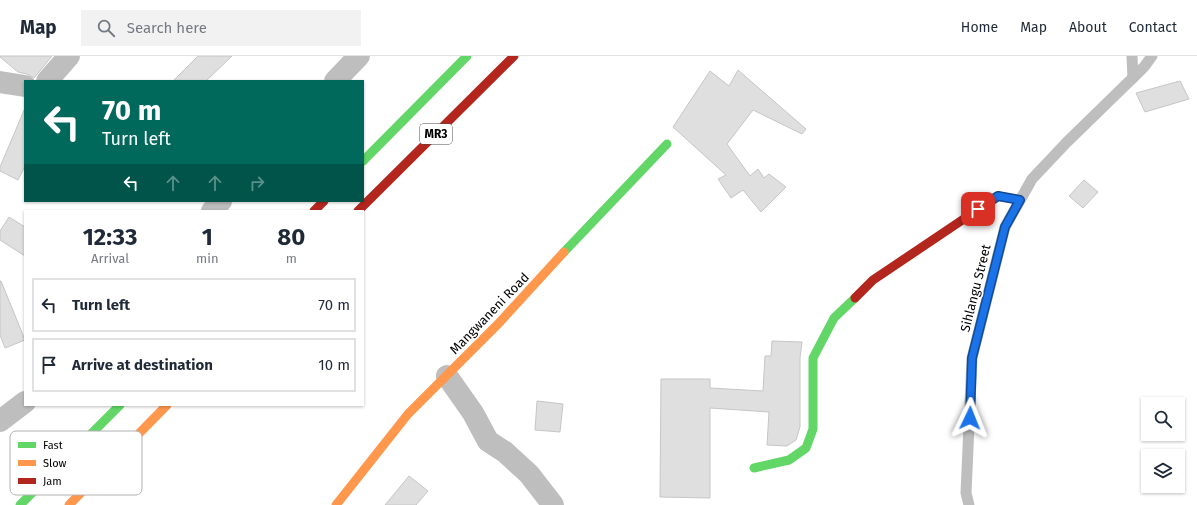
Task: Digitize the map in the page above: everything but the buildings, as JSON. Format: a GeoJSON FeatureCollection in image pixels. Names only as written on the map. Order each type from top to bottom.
{"type":"FeatureCollection","features":[{"type":"Feature","properties":{"kind":"main road","name":"MR3"},"geometry":{"type":"LineString","coordinates":[[364,160],[467,56]]}},
{"type":"Feature","properties":{"kind":"main road","name":"MR3"},"geometry":{"type":"LineString","coordinates":[[359,210],[514,56]]}},
{"type":"Feature","properties":{"kind":"main road","name":"Mangwaneni Road"},"geometry":{"type":"LineString","coordinates":[[336,505],[408,414],[500,323],[560,256],[667,144]]}},
{"type":"Feature","properties":{"kind":"main road"},"geometry":{"type":"LineString","coordinates":[[754,468],[789,460],[806,448],[813,429],[813,358],[834,318],[873,280],[998,196],[1020,200]]}},
{"type":"Feature","properties":{"kind":"main road"},"geometry":{"type":"LineString","coordinates":[[315,210],[323,202]]}},
{"type":"Feature","properties":{"kind":"main road"},"geometry":{"type":"LineString","coordinates":[[94,431],[119,406]]}},
{"type":"Feature","properties":{"kind":"main road"},"geometry":{"type":"LineString","coordinates":[[142,431],[166,406]]}},
{"type":"Feature","properties":{"kind":"main road"},"geometry":{"type":"LineString","coordinates":[[20,505],[30,495]]}},
{"type":"Feature","properties":{"kind":"main road"},"geometry":{"type":"LineString","coordinates":[[69,505],[79,495]]}},
{"type":"Feature","properties":{"kind":"street"},"geometry":{"type":"LineString","coordinates":[[48,80],[69,56]]}},
{"type":"Feature","properties":{"kind":"street"},"geometry":{"type":"LineString","coordinates":[[336,80],[359,56]]}},
{"type":"Feature","properties":{"kind":"street"},"geometry":{"type":"LineString","coordinates":[[0,82],[24,86]]}},
{"type":"Feature","properties":{"kind":"street"},"geometry":{"type":"LineString","coordinates":[[213,210],[221,202]]}},
{"type":"Feature","properties":{"kind":"street"},"geometry":{"type":"LineString","coordinates":[[447,376],[473,413],[488,441],[505,452],[529,474],[553,505]]}},
{"type":"Feature","properties":{"kind":"street"},"geometry":{"type":"LineString","coordinates":[[0,421],[24,403]]}},
{"type":"Feature","properties":{"kind":"lane"},"geometry":{"type":"LineString","coordinates":[[1132,56],[1133,78]]}},
{"type":"Feature","properties":{"kind":"lane","name":"Sihlangu Street"},"geometry":{"type":"LineString","coordinates":[[969,505],[966,492],[972,358],[1005,227],[1032,179],[1067,142],[1144,67],[1152,56]]}},
{"type":"Feature","properties":{"kind":"traffic: fast"},"geometry":{"type":"LineString","coordinates":[[364,160],[467,56]]}},
{"type":"Feature","properties":{"kind":"traffic: fast"},"geometry":{"type":"LineString","coordinates":[[564,252],[667,144]]}},
{"type":"Feature","properties":{"kind":"traffic: fast"},"geometry":{"type":"LineString","coordinates":[[754,468],[789,460],[806,448],[813,429],[813,358],[834,318],[855,298]]}},
{"type":"Feature","properties":{"kind":"traffic: fast"},"geometry":{"type":"LineString","coordinates":[[94,431],[119,406]]}},
{"type":"Feature","properties":{"kind":"traffic: fast"},"geometry":{"type":"LineString","coordinates":[[20,505],[30,495]]}},
{"type":"Feature","properties":{"kind":"traffic: slow"},"geometry":{"type":"LineString","coordinates":[[336,505],[408,414],[499,323],[564,252]]}},
{"type":"Feature","properties":{"kind":"traffic: slow"},"geometry":{"type":"LineString","coordinates":[[142,431],[166,406]]}},
{"type":"Feature","properties":{"kind":"traffic: slow"},"geometry":{"type":"LineString","coordinates":[[69,505],[79,495]]}},
{"type":"Feature","properties":{"kind":"traffic: jam"},"geometry":{"type":"LineString","coordinates":[[359,210],[514,56]]}},
{"type":"Feature","properties":{"kind":"traffic: jam"},"geometry":{"type":"LineString","coordinates":[[855,298],[873,280],[998,196],[1020,200]]}},
{"type":"Feature","properties":{"kind":"traffic: jam"},"geometry":{"type":"LineString","coordinates":[[315,210],[323,202]]}},
{"type":"Feature","properties":{"kind":"route"},"geometry":{"type":"LineString","coordinates":[[970,418],[972,358],[1005,227],[1020,200],[998,196],[978,209]]}}]}
